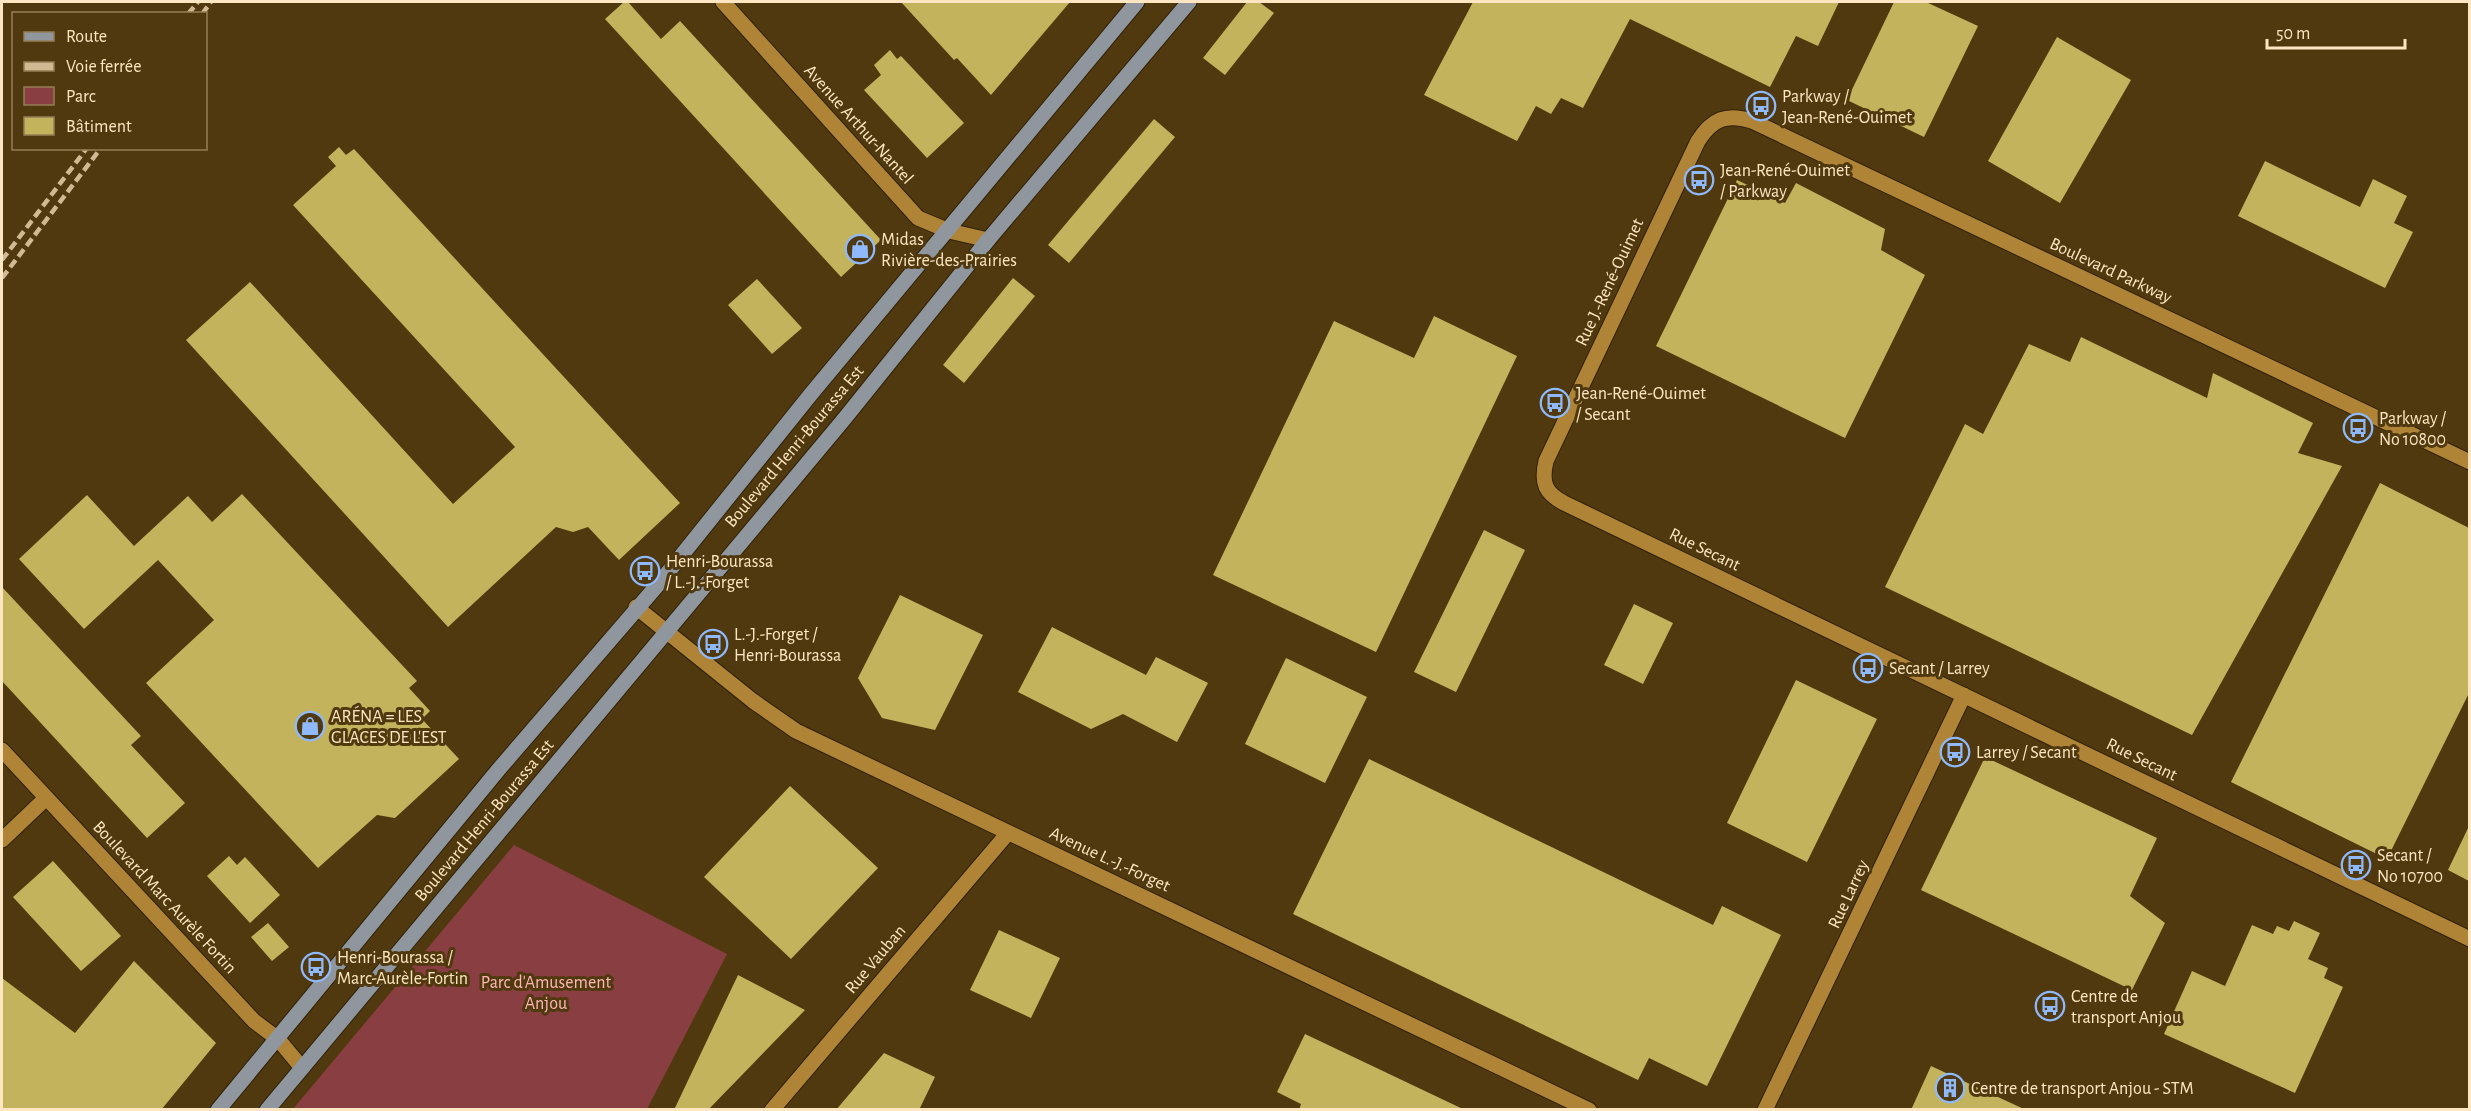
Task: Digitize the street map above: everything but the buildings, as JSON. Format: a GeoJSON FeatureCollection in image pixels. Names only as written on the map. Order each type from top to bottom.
{"type":"FeatureCollection","features":[{"type":"Feature","properties":{"kind":"main road","name":"Boulevard Henri-Bourassa Est"},"geometry":{"type":"LineString","coordinates":[[218,1110],[1137,2]]}},
{"type":"Feature","properties":{"kind":"main road","name":"Boulevard Henri-Bourassa Est"},"geometry":{"type":"LineString","coordinates":[[267,1110],[845,418],[988,240],[1189,2]]}},
{"type":"Feature","properties":{"kind":"street","name":"Avenue Arthur-Nantel"},"geometry":{"type":"LineString","coordinates":[[723,2],[918,218],[949,231],[988,240]]}},
{"type":"Feature","properties":{"kind":"street","name":"Boulevard Parkway"},"geometry":{"type":"LineString","coordinates":[[1736,116],[1752,121],[2469,462]]}},
{"type":"Feature","properties":{"kind":"street","name":"Rue J.-René-Ouimet"},"geometry":{"type":"LineString","coordinates":[[1543,485],[1546,461],[1698,141],[1707,128],[1719,118],[1736,116]]}},
{"type":"Feature","properties":{"kind":"street","name":"Rue Secant"},"geometry":{"type":"LineString","coordinates":[[1543,485],[1551,496],[1564,503],[2469,939]]}},
{"type":"Feature","properties":{"kind":"street","name":"Avenue L.-J.-Forget"},"geometry":{"type":"LineString","coordinates":[[636,607],[753,701],[796,731],[1589,1110]]}},
{"type":"Feature","properties":{"kind":"street","name":"Rue Larrey"},"geometry":{"type":"LineString","coordinates":[[1765,1110],[1964,695]]}},
{"type":"Feature","properties":{"kind":"street","name":"Boulevard Marc Aurèle Fortin"},"geometry":{"type":"LineString","coordinates":[[2,750],[45,799],[254,1021],[278,1039],[302,1068]]}},
{"type":"Feature","properties":{"kind":"street"},"geometry":{"type":"LineString","coordinates":[[2,840],[45,799]]}},
{"type":"Feature","properties":{"kind":"street","name":"Rue Vauban"},"geometry":{"type":"LineString","coordinates":[[772,1110],[1008,833]]}},
{"type":"Feature","properties":{"kind":"green space","name":"Parc d'Amusement Anjou"},"geometry":{"type":"Polygon","coordinates":[[[514,845],[727,954],[647,1109],[293,1109],[514,845]]]}},
{"type":"Feature","properties":{"kind":"railway"},"geometry":{"type":"LineString","coordinates":[[190,12],[198,2]]}},
{"type":"Feature","properties":{"kind":"railway"},"geometry":{"type":"LineString","coordinates":[[204,12],[211,2]]}},
{"type":"Feature","properties":{"kind":"railway"},"geometry":{"type":"LineString","coordinates":[[2,260],[85,150]]}},
{"type":"Feature","properties":{"kind":"railway"},"geometry":{"type":"LineString","coordinates":[[2,278],[99,150]]}},
{"type":"Feature","properties":{"kind":"place","name":"Parkway / Jean-René-Ouimet"},"geometry":{"type":"Point","coordinates":[1761,106]}},
{"type":"Feature","properties":{"kind":"place","name":"Jean-René-Ouimet / Parkway"},"geometry":{"type":"Point","coordinates":[1699,180]}},
{"type":"Feature","properties":{"kind":"place","name":"Midas Rivière-des-Prairies"},"geometry":{"type":"Point","coordinates":[860,249]}},
{"type":"Feature","properties":{"kind":"place","name":"Jean-René-Ouimet / Secant"},"geometry":{"type":"Point","coordinates":[1555,403]}},
{"type":"Feature","properties":{"kind":"place","name":"Parkway / No 10800"},"geometry":{"type":"Point","coordinates":[2358,428]}},
{"type":"Feature","properties":{"kind":"place","name":"Henri-Bourassa / L.-J.-Forget"},"geometry":{"type":"Point","coordinates":[645,571]}},
{"type":"Feature","properties":{"kind":"place","name":"L.-J.-Forget / Henri-Bourassa"},"geometry":{"type":"Point","coordinates":[713,644]}},
{"type":"Feature","properties":{"kind":"place","name":"Secant / Larrey"},"geometry":{"type":"Point","coordinates":[1868,668]}},
{"type":"Feature","properties":{"kind":"place","name":"ARÉNA = LES GLACES DE L'EST"},"geometry":{"type":"Point","coordinates":[310,726]}},
{"type":"Feature","properties":{"kind":"place","name":"Larrey / Secant"},"geometry":{"type":"Point","coordinates":[1955,752]}},
{"type":"Feature","properties":{"kind":"place","name":"Secant / No 10700"},"geometry":{"type":"Point","coordinates":[2356,865]}},
{"type":"Feature","properties":{"kind":"place","name":"Henri-Bourassa / Marc-Aurèle-Fortin"},"geometry":{"type":"Point","coordinates":[316,967]}},
{"type":"Feature","properties":{"kind":"place","name":"Centre de transport Anjou"},"geometry":{"type":"Point","coordinates":[2050,1006]}},
{"type":"Feature","properties":{"kind":"place","name":"Centre de transport Anjou - STM"},"geometry":{"type":"Point","coordinates":[1950,1088]}}]}
